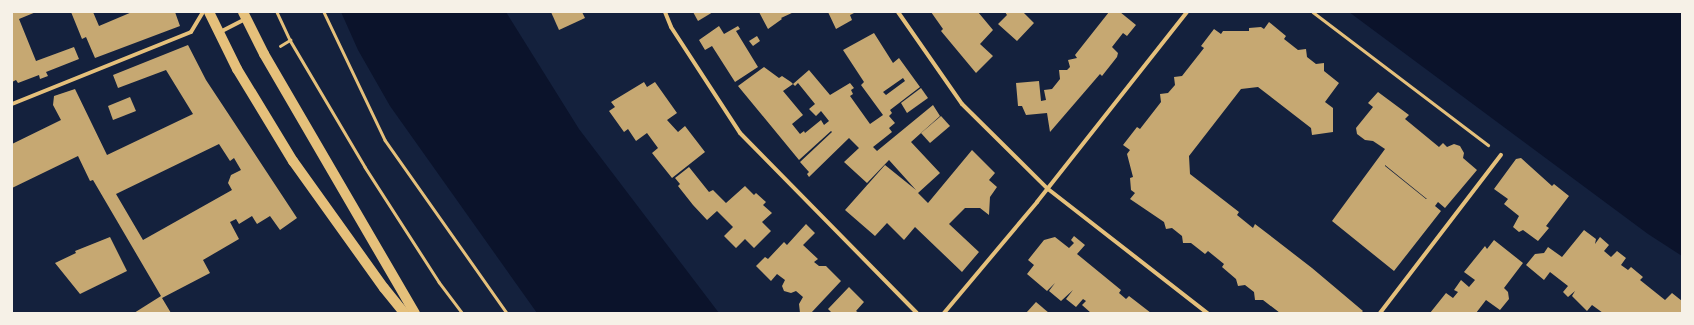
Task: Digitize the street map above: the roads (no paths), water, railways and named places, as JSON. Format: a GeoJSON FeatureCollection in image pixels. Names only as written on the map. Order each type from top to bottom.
{"type":"FeatureCollection","features":[{"type":"Feature","properties":{"kind":"main road"},"geometry":{"type":"LineString","coordinates":[[209,12],[237,69],[293,161],[384,288],[404,313]]}},
{"type":"Feature","properties":{"kind":"main road"},"geometry":{"type":"LineString","coordinates":[[245,16],[264,54],[416,313]]}},
{"type":"Feature","properties":{"kind":"street"},"geometry":{"type":"LineString","coordinates":[[12,104],[191,32],[203,12]]}},
{"type":"Feature","properties":{"kind":"street"},"geometry":{"type":"LineString","coordinates":[[664,12],[672,27],[740,132],[917,313]]}},
{"type":"Feature","properties":{"kind":"street"},"geometry":{"type":"LineString","coordinates":[[898,12],[962,104],[1048,189],[1207,313]]}},
{"type":"Feature","properties":{"kind":"street"},"geometry":{"type":"LineString","coordinates":[[944,313],[1048,189],[1187,12]]}},
{"type":"Feature","properties":{"kind":"street"},"geometry":{"type":"LineString","coordinates":[[220,33],[245,16]]}},
{"type":"Feature","properties":{"kind":"street"},"geometry":{"type":"LineString","coordinates":[[1380,313],[1501,155]]}},
{"type":"Feature","properties":{"kind":"water"},"geometry":{"type":"Polygon","coordinates":[[[341,12],[506,12],[579,129],[719,313],[537,313],[390,106],[358,50],[341,12]]]}},
{"type":"Feature","properties":{"kind":"water"},"geometry":{"type":"Polygon","coordinates":[[[1349,12],[1682,12],[1682,256],[1648,234],[1349,12]]]}}]}
